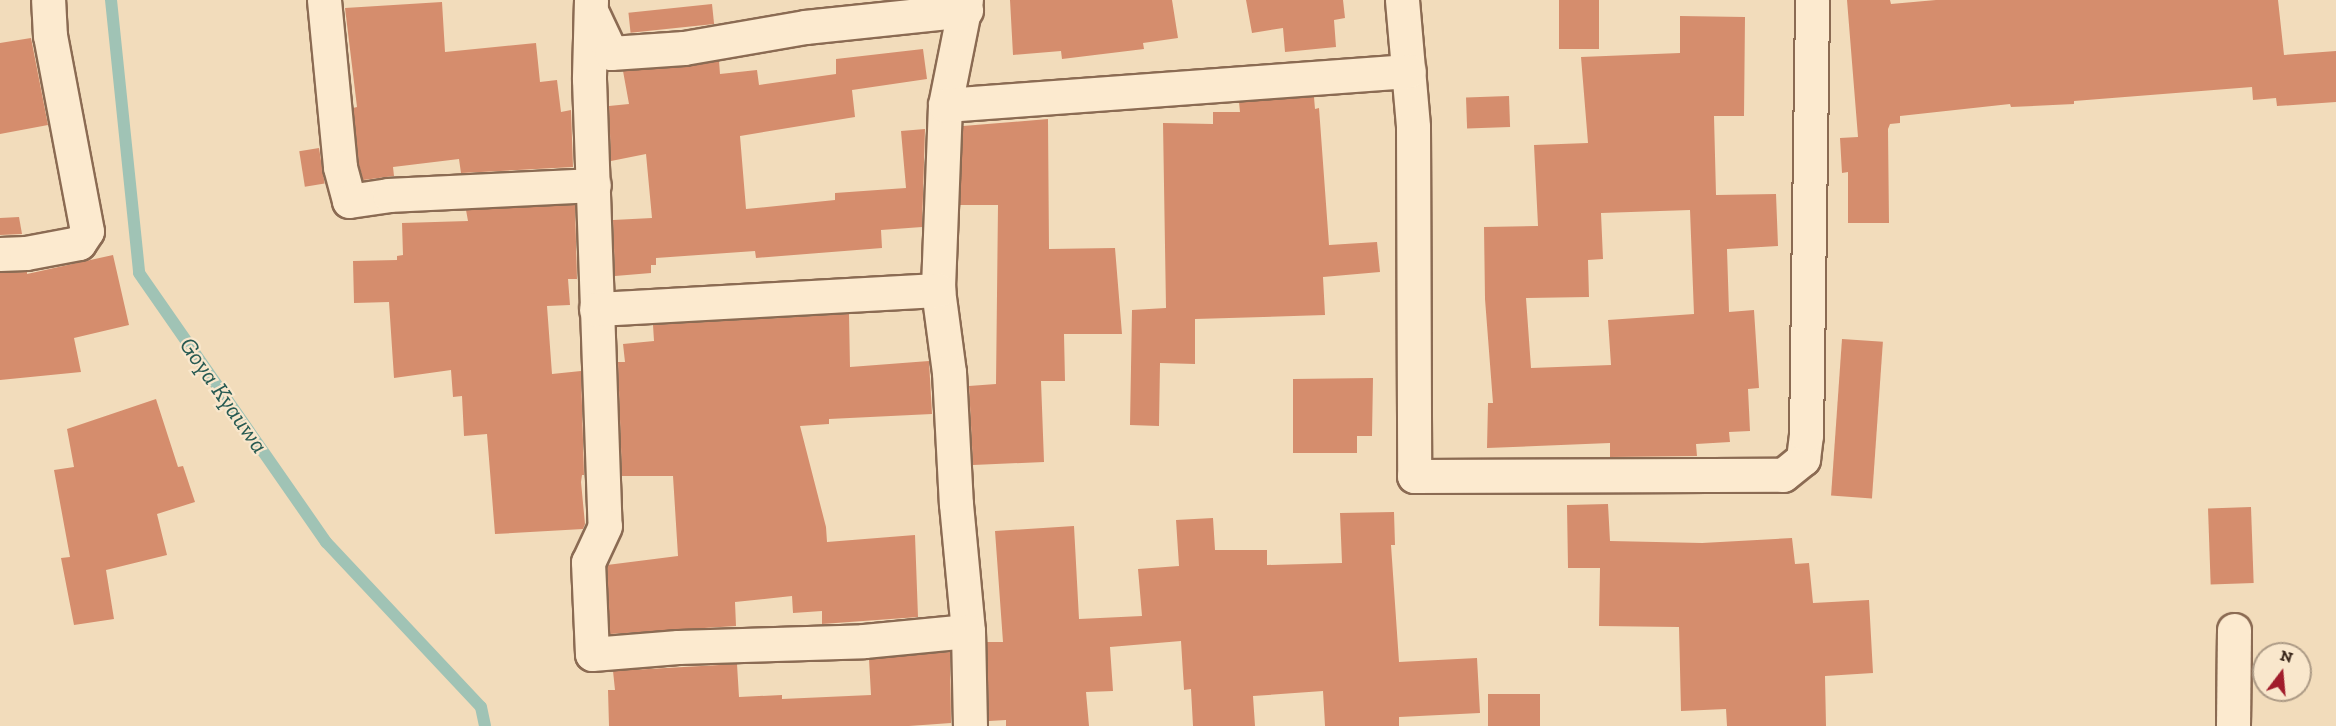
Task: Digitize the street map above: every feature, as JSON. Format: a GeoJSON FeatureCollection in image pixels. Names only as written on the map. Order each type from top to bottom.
{"type":"FeatureCollection","features":[{"type":"Feature","properties":{"kind":"street"},"geometry":{"type":"LineString","coordinates":[[0,254],[26,253],[78,243],[87,231],[50,36],[48,0]]}},
{"type":"Feature","properties":{"kind":"street"},"geometry":{"type":"LineString","coordinates":[[324,0],[340,167],[349,201],[389,195],[594,185]]}},
{"type":"Feature","properties":{"kind":"street"},"geometry":{"type":"LineString","coordinates":[[1402,0],[1409,71],[1414,245],[1414,476],[1783,475],[1803,459],[1806,435],[1812,0]]}},
{"type":"Feature","properties":{"kind":"street"},"geometry":{"type":"LineString","coordinates":[[591,5],[589,79],[605,526],[588,561],[592,654],[678,647],[864,641],[968,631]]}},
{"type":"Feature","properties":{"kind":"street"},"geometry":{"type":"LineString","coordinates":[[591,5],[611,53],[684,48],[805,27],[966,5],[945,105],[938,290],[949,372],[956,504],[968,631],[970,726]]}},
{"type":"Feature","properties":{"kind":"street"},"geometry":{"type":"LineString","coordinates":[[945,105],[1409,71]]}},
{"type":"Feature","properties":{"kind":"street"},"geometry":{"type":"LineString","coordinates":[[596,309],[938,290]]}},
{"type":"Feature","properties":{"kind":"street"},"geometry":{"type":"LineString","coordinates":[[2233,726],[2234,630]]}},
{"type":"Feature","properties":{"kind":"building"},"geometry":{"type":"Polygon","coordinates":[[[1010,0],[1172,0],[1178,38],[1143,43],[1144,49],[1062,59],[1061,51],[1013,55],[1010,0]]]}},
{"type":"Feature","properties":{"kind":"building"},"geometry":{"type":"Polygon","coordinates":[[[1246,0],[1343,0],[1345,18],[1334,20],[1336,47],[1285,52],[1283,28],[1252,33],[1246,0]]]}},
{"type":"Feature","properties":{"kind":"building"},"geometry":{"type":"Polygon","coordinates":[[[1559,0],[1599,0],[1599,49],[1559,49],[1559,0]]]}},
{"type":"Feature","properties":{"kind":"building"},"geometry":{"type":"Polygon","coordinates":[[[1847,0],[1890,0],[1891,4],[1936,0],[2278,0],[2284,55],[2336,51],[2336,102],[2277,106],[2276,98],[2253,100],[2252,87],[2074,101],[2074,104],[2011,107],[2010,104],[1900,116],[1900,123],[1890,124],[1888,129],[1889,223],[1848,223],[1848,172],[1842,173],[1840,138],[1858,137],[1847,0]]]}},
{"type":"Feature","properties":{"kind":"building"},"geometry":{"type":"Polygon","coordinates":[[[442,2],[445,52],[536,43],[540,82],[557,80],[561,112],[571,110],[573,167],[461,173],[459,159],[393,167],[394,176],[363,180],[353,108],[357,107],[345,8],[442,2]]]}},
{"type":"Feature","properties":{"kind":"building"},"geometry":{"type":"Polygon","coordinates":[[[712,4],[714,24],[631,33],[628,13],[712,4]]]}},
{"type":"Feature","properties":{"kind":"building"},"geometry":{"type":"Polygon","coordinates":[[[1680,16],[1745,17],[1744,116],[1714,116],[1716,195],[1776,194],[1778,246],[1727,249],[1729,312],[1754,310],[1759,388],[1748,389],[1750,431],[1729,432],[1730,442],[1696,444],[1697,456],[1610,457],[1610,443],[1487,448],[1488,403],[1493,403],[1485,299],[1484,227],[1538,226],[1534,145],[1588,143],[1581,57],[1680,53],[1680,16]],[[1690,210],[1601,213],[1603,259],[1588,260],[1589,297],[1526,298],[1531,368],[1611,365],[1608,320],[1694,314],[1690,210]]]}},
{"type":"Feature","properties":{"kind":"building"},"geometry":{"type":"Polygon","coordinates":[[[31,38],[48,125],[0,134],[0,43],[31,38]]]}},
{"type":"Feature","properties":{"kind":"building"},"geometry":{"type":"Polygon","coordinates":[[[923,49],[927,79],[852,90],[855,117],[740,136],[746,209],[835,200],[835,193],[906,188],[901,131],[925,129],[922,227],[881,230],[882,248],[756,258],[755,251],[656,258],[656,265],[651,265],[651,273],[615,276],[613,220],[652,218],[646,154],[611,161],[609,106],[629,104],[623,71],[685,67],[719,61],[720,74],[757,70],[759,85],[836,74],[836,59],[923,49]]]}},
{"type":"Feature","properties":{"kind":"building"},"geometry":{"type":"Polygon","coordinates":[[[1509,96],[1510,127],[1467,128],[1466,98],[1509,96]]]}},
{"type":"Feature","properties":{"kind":"building"},"geometry":{"type":"Polygon","coordinates":[[[1314,97],[1315,109],[1319,108],[1329,245],[1377,242],[1380,272],[1323,277],[1325,315],[1195,319],[1195,364],[1160,363],[1159,426],[1130,425],[1132,310],[1166,308],[1163,123],[1213,124],[1213,112],[1240,112],[1239,102],[1314,97]]]}},
{"type":"Feature","properties":{"kind":"building"},"geometry":{"type":"Polygon","coordinates":[[[1048,119],[1049,249],[1115,248],[1122,334],[1064,334],[1065,381],[1041,381],[1044,462],[973,465],[969,386],[996,384],[998,205],[960,205],[963,126],[1048,119]]]}},
{"type":"Feature","properties":{"kind":"building"},"geometry":{"type":"Polygon","coordinates":[[[319,148],[325,184],[305,187],[299,151],[319,148]]]}},
{"type":"Feature","properties":{"kind":"building"},"geometry":{"type":"Polygon","coordinates":[[[575,205],[577,279],[568,279],[570,305],[547,306],[552,374],[581,371],[584,475],[582,475],[581,482],[585,524],[583,529],[495,534],[487,434],[464,436],[462,396],[453,397],[451,370],[394,378],[389,302],[354,303],[353,261],[397,260],[397,256],[403,255],[402,223],[468,221],[466,210],[575,205]]]}},
{"type":"Feature","properties":{"kind":"building"},"geometry":{"type":"Polygon","coordinates":[[[19,217],[22,234],[0,235],[0,218],[19,217]]]}},
{"type":"Feature","properties":{"kind":"building"},"geometry":{"type":"Polygon","coordinates":[[[113,255],[129,325],[74,338],[81,372],[0,380],[0,273],[27,272],[27,274],[113,255]]]}},
{"type":"Feature","properties":{"kind":"building"},"geometry":{"type":"Polygon","coordinates":[[[849,314],[850,367],[929,361],[932,414],[829,419],[829,424],[800,426],[826,527],[827,542],[915,535],[918,617],[822,624],[822,611],[793,613],[792,596],[735,602],[736,626],[610,634],[607,565],[678,556],[673,476],[622,476],[618,362],[625,362],[623,344],[654,341],[653,325],[849,314]]]}},
{"type":"Feature","properties":{"kind":"building"},"geometry":{"type":"Polygon","coordinates":[[[1842,339],[1883,342],[1872,498],[1831,496],[1842,339]]]}},
{"type":"Feature","properties":{"kind":"building"},"geometry":{"type":"Polygon","coordinates":[[[1373,378],[1372,436],[1357,436],[1357,453],[1293,453],[1293,379],[1373,378]]]}},
{"type":"Feature","properties":{"kind":"building"},"geometry":{"type":"Polygon","coordinates":[[[156,399],[178,467],[183,466],[195,502],[157,514],[167,555],[106,570],[114,619],[74,625],[61,558],[70,557],[54,470],[74,467],[67,429],[156,399]]]}},
{"type":"Feature","properties":{"kind":"building"},"geometry":{"type":"Polygon","coordinates":[[[1608,504],[1610,541],[1702,543],[1792,538],[1795,564],[1809,563],[1813,603],[1869,600],[1873,673],[1825,676],[1826,726],[1727,726],[1726,709],[1681,711],[1679,627],[1599,626],[1600,568],[1568,568],[1567,505],[1608,504]]]}},
{"type":"Feature","properties":{"kind":"building"},"geometry":{"type":"Polygon","coordinates":[[[2251,507],[2254,583],[2211,584],[2208,509],[2251,507]]]}},
{"type":"Feature","properties":{"kind":"building"},"geometry":{"type":"Polygon","coordinates":[[[1394,512],[1395,545],[1391,545],[1399,662],[1477,658],[1480,713],[1399,717],[1399,726],[1325,726],[1323,691],[1253,696],[1255,726],[1193,726],[1191,689],[1184,690],[1181,641],[1110,647],[1113,691],[1086,692],[1089,726],[1006,726],[1006,720],[989,721],[987,642],[1003,642],[995,531],[1074,526],[1079,619],[1142,616],[1138,569],[1179,566],[1176,520],[1213,518],[1215,550],[1267,550],[1267,565],[1342,563],[1340,513],[1394,512]]]}},
{"type":"Feature","properties":{"kind":"building"},"geometry":{"type":"Polygon","coordinates":[[[950,652],[951,723],[909,726],[609,726],[608,690],[615,690],[613,671],[737,664],[739,697],[782,695],[782,699],[871,695],[869,659],[950,652]]]}},
{"type":"Feature","properties":{"kind":"building"},"geometry":{"type":"Polygon","coordinates":[[[1488,694],[1540,694],[1540,726],[1488,726],[1488,694]]]}},
{"type":"Feature","properties":{"kind":"waterway","name":"Goya Kyauwa"},"geometry":{"type":"LineString","coordinates":[[111,0],[139,273],[326,542],[481,707],[485,726]]}}]}
